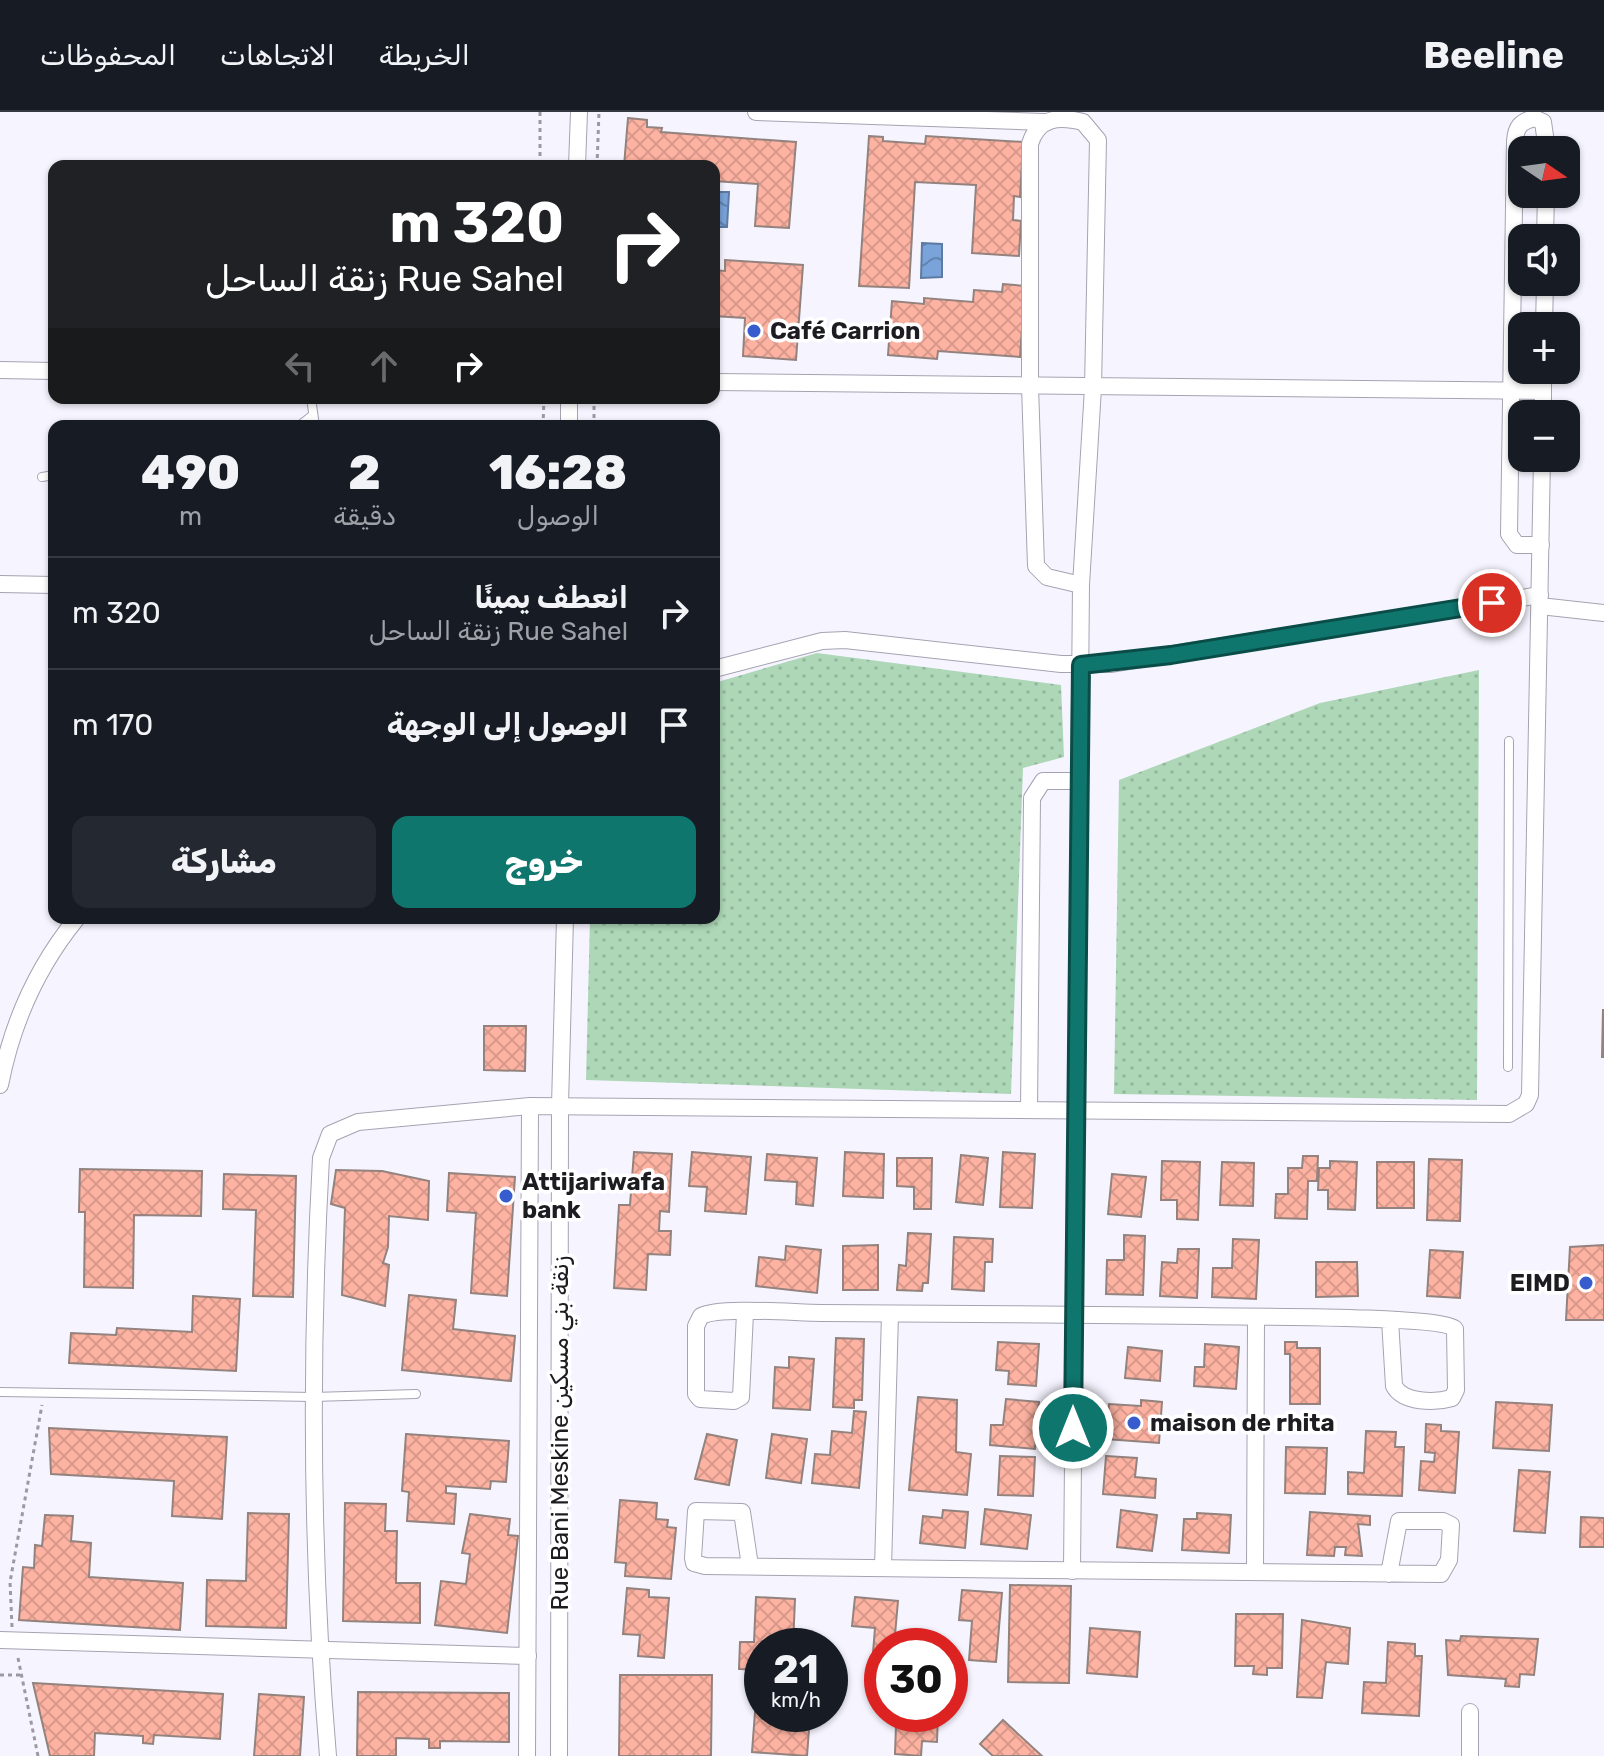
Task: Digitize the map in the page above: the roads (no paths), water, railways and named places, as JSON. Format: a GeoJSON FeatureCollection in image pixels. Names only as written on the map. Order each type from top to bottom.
{"type":"FeatureCollection","features":[{"type":"Feature","properties":{"kind":"street"},"geometry":{"type":"LineString","coordinates":[[577,160],[579,112]]}},
{"type":"Feature","properties":{"kind":"street"},"geometry":{"type":"LineString","coordinates":[[756,112],[1044,122],[1057,118],[1083,122],[1098,140],[1093,388],[1081,585],[1072,1571]]}},
{"type":"Feature","properties":{"kind":"street"},"geometry":{"type":"LineString","coordinates":[[1515,136],[1515,129],[1523,121],[1534,118],[1543,122],[1545,136]]}},
{"type":"Feature","properties":{"kind":"street"},"geometry":{"type":"LineString","coordinates":[[1044,122],[1030,144],[1030,386],[1036,566],[1047,577],[1081,585]]}},
{"type":"Feature","properties":{"kind":"street"},"geometry":{"type":"LineString","coordinates":[[1514,208],[1509,537],[1517,545],[1541,545]]}},
{"type":"Feature","properties":{"kind":"street"},"geometry":{"type":"LineString","coordinates":[[0,370],[48,371]]}},
{"type":"Feature","properties":{"kind":"street"},"geometry":{"type":"LineString","coordinates":[[720,382],[1093,388],[1316,386],[1543,391]]}},
{"type":"Feature","properties":{"kind":"street"},"geometry":{"type":"LineString","coordinates":[[1543,384],[1543,400]]}},
{"type":"Feature","properties":{"kind":"street"},"geometry":{"type":"LineString","coordinates":[[328,1756],[319,1647],[313,1397],[320,1169],[330,1134],[343,1127],[377,1119],[560,1105],[1077,1112],[1509,1114],[1518,1111],[1530,1095],[1542,472]]}},
{"type":"Feature","properties":{"kind":"street"},"geometry":{"type":"LineString","coordinates":[[0,584],[48,585]]}},
{"type":"Feature","properties":{"kind":"street"},"geometry":{"type":"LineString","coordinates":[[720,667],[822,641],[845,640],[1081,665],[1110,664],[1540,600],[1604,613]]}},
{"type":"Feature","properties":{"kind":"street"},"geometry":{"type":"LineString","coordinates":[[1029,1110],[1032,798],[1043,781],[1078,781]]}},
{"type":"Feature","properties":{"kind":"street"},"geometry":{"type":"LineString","coordinates":[[0,1085],[27,996],[73,924]]}},
{"type":"Feature","properties":{"kind":"street","name":"Rue Bani Meskine زنقة بني مسكين"},"geometry":{"type":"LineString","coordinates":[[559,1756],[560,1105],[565,924]]}},
{"type":"Feature","properties":{"kind":"street"},"geometry":{"type":"LineString","coordinates":[[527,1756],[530,1106]]}},
{"type":"Feature","properties":{"kind":"street"},"geometry":{"type":"LineString","coordinates":[[745,1313],[741,1397],[734,1401],[700,1399],[696,1394],[698,1321],[710,1313],[745,1313],[890,1314],[1074,1314],[1390,1320],[1447,1323],[1453,1327],[1456,1390],[1452,1398],[1410,1398],[1398,1392],[1390,1320]]}},
{"type":"Feature","properties":{"kind":"street"},"geometry":{"type":"LineString","coordinates":[[883,1568],[890,1314]]}},
{"type":"Feature","properties":{"kind":"street"},"geometry":{"type":"LineString","coordinates":[[1255,1571],[1256,1318]]}},
{"type":"Feature","properties":{"kind":"street"},"geometry":{"type":"LineString","coordinates":[[750,1566],[742,1512],[696,1511],[694,1563],[750,1566],[1072,1571],[1255,1571],[1389,1574],[1441,1574],[1449,1560],[1451,1525],[1401,1519],[1395,1528],[1389,1574]]}},
{"type":"Feature","properties":{"kind":"street"},"geometry":{"type":"LineString","coordinates":[[7,1640],[319,1647],[528,1656]]}},
{"type":"Feature","properties":{"kind":"street"},"geometry":{"type":"LineString","coordinates":[[1470,1712],[1470,1756]]}},
{"type":"Feature","properties":{"kind":"lane"},"geometry":{"type":"LineString","coordinates":[[312,404],[314,420]]}},
{"type":"Feature","properties":{"kind":"lane"},"geometry":{"type":"LineString","coordinates":[[307,420],[313,415]]}},
{"type":"Feature","properties":{"kind":"lane"},"geometry":{"type":"LineString","coordinates":[[42,477],[48,476]]}},
{"type":"Feature","properties":{"kind":"lane"},"geometry":{"type":"LineString","coordinates":[[1508,1067],[1509,741]]}},
{"type":"Feature","properties":{"kind":"lane"},"geometry":{"type":"LineString","coordinates":[[1510,877],[1535,876]]}},
{"type":"Feature","properties":{"kind":"lane"},"geometry":{"type":"LineString","coordinates":[[0,1392],[313,1397],[416,1394]]}},
{"type":"Feature","properties":{"kind":"water"},"geometry":{"type":"Polygon","coordinates":[[[720,192],[729,192],[727,227],[720,227],[720,192]]]}},
{"type":"Feature","properties":{"kind":"water"},"geometry":{"type":"Polygon","coordinates":[[[922,243],[942,244],[942,277],[921,278],[922,243]]]}},
{"type":"Feature","properties":{"kind":"place","name":"Café Carrion"},"geometry":{"type":"Point","coordinates":[754,331]}},
{"type":"Feature","properties":{"kind":"place","name":"Attijariwafa bank"},"geometry":{"type":"Point","coordinates":[506,1196]}},
{"type":"Feature","properties":{"kind":"place","name":"EIMD"},"geometry":{"type":"Point","coordinates":[1586,1283]}},
{"type":"Feature","properties":{"kind":"place","name":"maison de rhita"},"geometry":{"type":"Point","coordinates":[1134,1423]}}]}
